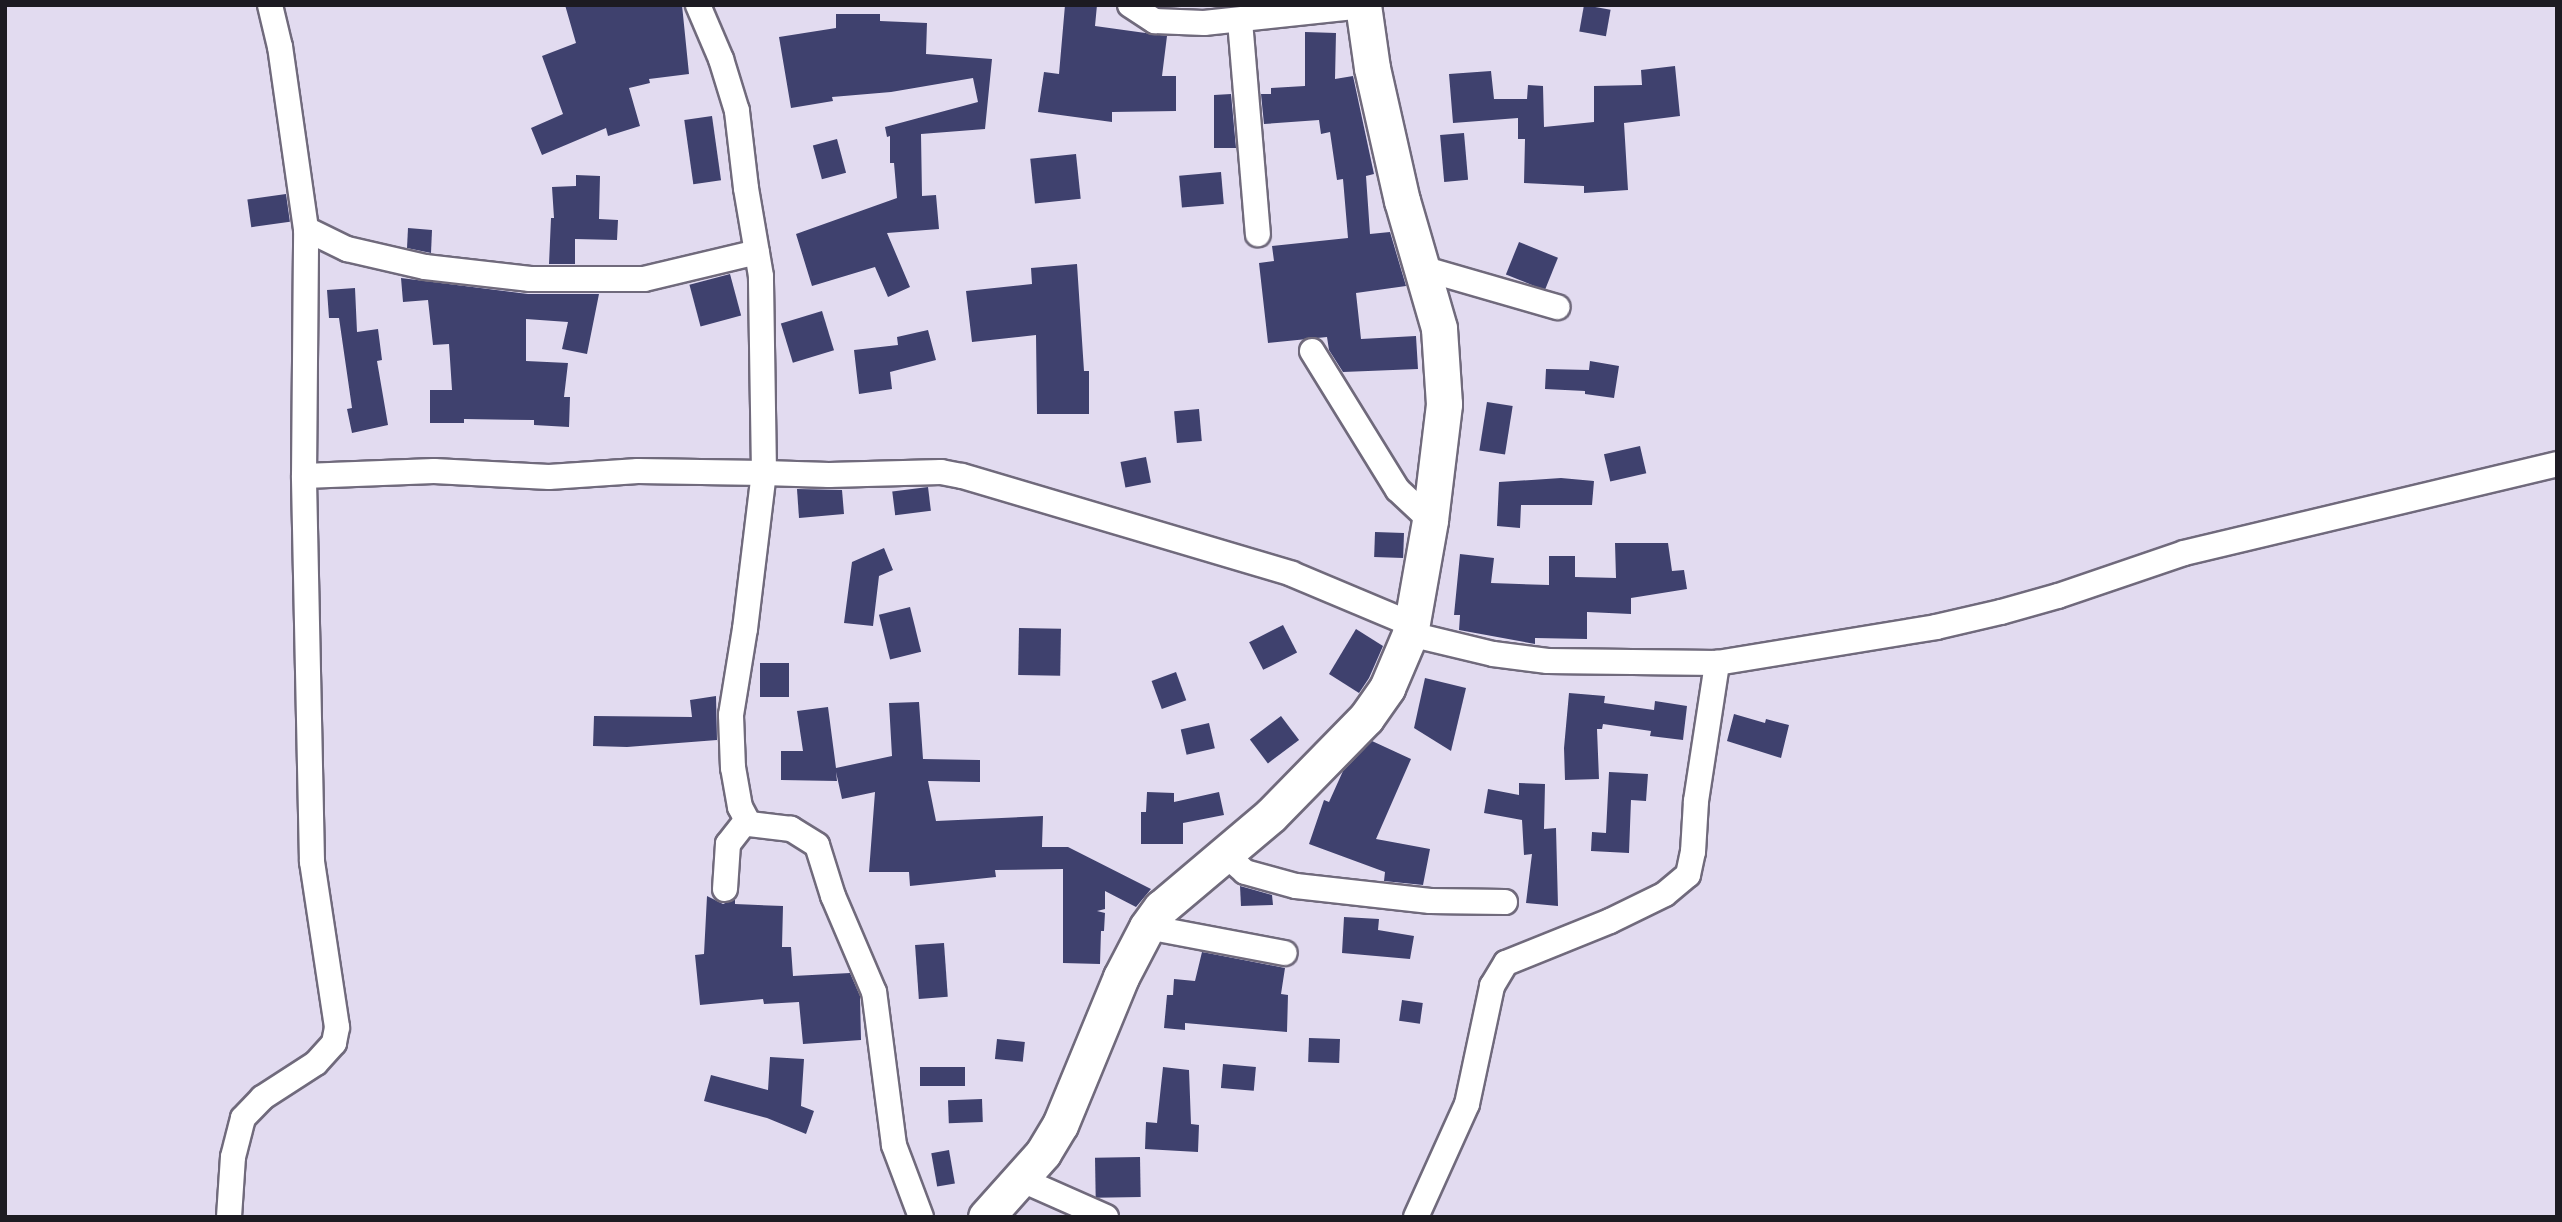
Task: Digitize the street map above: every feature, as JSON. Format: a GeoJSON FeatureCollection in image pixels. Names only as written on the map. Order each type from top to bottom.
{"type":"FeatureCollection","features":[{"type":"Feature","properties":{"kind":"street"},"geometry":{"type":"LineString","coordinates":[[229,1217],[233,1157],[243,1118],[262,1098],[316,1063],[334,1043],[337,1027],[312,862],[304,476],[306,229],[279,47],[270,5]]}},
{"type":"Feature","properties":{"kind":"street"},"geometry":{"type":"LineString","coordinates":[[698,5],[721,59],[737,111],[763,295],[764,473],[746,628],[731,715],[733,768],[740,807],[746,821],[759,827],[801,832],[817,845],[833,897],[874,992],[894,1145],[921,1217]]}},
{"type":"Feature","properties":{"kind":"street"},"geometry":{"type":"LineString","coordinates":[[986,1217],[1043,1153],[1060,1125],[1121,977],[1147,927],[1161,908],[1271,815],[1366,718],[1387,688],[1410,629],[1430,520],[1444,404],[1439,328],[1402,201],[1377,91],[1363,6],[1240,21],[1155,21],[1130,5]]}},
{"type":"Feature","properties":{"kind":"street"},"geometry":{"type":"LineString","coordinates":[[1240,21],[1258,234]]}},
{"type":"Feature","properties":{"kind":"street"},"geometry":{"type":"LineString","coordinates":[[306,229],[347,249],[425,267],[530,279],[634,280],[757,252]]}},
{"type":"Feature","properties":{"kind":"street"},"geometry":{"type":"LineString","coordinates":[[1422,268],[1557,307]]}},
{"type":"Feature","properties":{"kind":"street"},"geometry":{"type":"LineString","coordinates":[[1312,351],[1398,489],[1430,520]]}},
{"type":"Feature","properties":{"kind":"street"},"geometry":{"type":"LineString","coordinates":[[304,476],[434,471],[549,477],[638,471],[829,475],[941,472],[1292,573],[1410,629],[1493,654],[1548,662],[1717,663],[1936,627],[2001,612],[2058,596],[2184,553],[2557,464]]}},
{"type":"Feature","properties":{"kind":"street"},"geometry":{"type":"LineString","coordinates":[[1416,1217],[1467,1104],[1492,986],[1506,963],[1610,921],[1665,894],[1688,875],[1693,852],[1696,801],[1717,663]]}},
{"type":"Feature","properties":{"kind":"street"},"geometry":{"type":"LineString","coordinates":[[726,889],[729,844],[746,821]]}},
{"type":"Feature","properties":{"kind":"street"},"geometry":{"type":"LineString","coordinates":[[1229,850],[1235,863],[1245,872],[1296,886],[1430,901],[1505,902]]}},
{"type":"Feature","properties":{"kind":"street"},"geometry":{"type":"LineString","coordinates":[[1147,927],[1285,953]]}},
{"type":"Feature","properties":{"kind":"street"},"geometry":{"type":"LineString","coordinates":[[1020,1179],[1106,1217]]}},
{"type":"Feature","properties":{"kind":"building"},"geometry":{"type":"Polygon","coordinates":[[[565,5],[682,5],[689,74],[649,79],[650,83],[629,88],[640,126],[608,136],[606,128],[542,155],[531,128],[563,114],[542,56],[576,43],[565,5]]]}},
{"type":"Feature","properties":{"kind":"building"},"geometry":{"type":"Polygon","coordinates":[[[1065,5],[1097,5],[1095,26],[1167,36],[1162,76],[1176,76],[1176,111],[1112,112],[1112,122],[1038,112],[1044,72],[1059,74],[1065,5]]]}},
{"type":"Feature","properties":{"kind":"building"},"geometry":{"type":"Polygon","coordinates":[[[1584,5],[1611,10],[1606,36],[1579,32],[1584,5]]]}},
{"type":"Feature","properties":{"kind":"building"},"geometry":{"type":"Polygon","coordinates":[[[836,14],[880,14],[880,21],[927,23],[926,54],[992,59],[985,129],[921,134],[922,196],[936,195],[939,229],[887,233],[910,287],[888,297],[875,267],[812,286],[796,234],[897,198],[894,163],[890,163],[890,136],[887,137],[885,127],[978,102],[973,78],[891,92],[832,97],[833,101],[791,108],[779,37],[836,28],[836,14]]]}},
{"type":"Feature","properties":{"kind":"building"},"geometry":{"type":"Polygon","coordinates":[[[1305,32],[1336,33],[1335,79],[1353,76],[1374,174],[1366,176],[1370,234],[1390,232],[1406,286],[1356,293],[1361,339],[1416,336],[1418,369],[1343,372],[1329,350],[1327,337],[1268,343],[1259,263],[1274,261],[1272,246],[1348,238],[1343,179],[1337,180],[1330,132],[1321,134],[1319,120],[1264,124],[1261,94],[1271,94],[1271,88],[1305,86],[1305,32]]]}},
{"type":"Feature","properties":{"kind":"building"},"geometry":{"type":"Polygon","coordinates":[[[1675,66],[1680,116],[1624,123],[1628,190],[1584,193],[1584,186],[1524,183],[1525,139],[1518,139],[1518,118],[1453,123],[1449,74],[1491,71],[1494,99],[1527,99],[1528,85],[1543,86],[1544,127],[1594,122],[1594,86],[1642,85],[1641,70],[1675,66]]]}},
{"type":"Feature","properties":{"kind":"building"},"geometry":{"type":"Polygon","coordinates":[[[1231,94],[1236,148],[1214,148],[1214,95],[1231,94]]]}},
{"type":"Feature","properties":{"kind":"building"},"geometry":{"type":"Polygon","coordinates":[[[712,116],[721,180],[693,184],[684,120],[712,116]]]}},
{"type":"Feature","properties":{"kind":"building"},"geometry":{"type":"Polygon","coordinates":[[[1464,133],[1468,180],[1444,182],[1440,135],[1464,133]]]}},
{"type":"Feature","properties":{"kind":"building"},"geometry":{"type":"Polygon","coordinates":[[[837,139],[846,173],[822,179],[813,145],[837,139]]]}},
{"type":"Feature","properties":{"kind":"building"},"geometry":{"type":"Polygon","coordinates":[[[1076,154],[1081,199],[1035,204],[1030,159],[1076,154]]]}},
{"type":"Feature","properties":{"kind":"building"},"geometry":{"type":"Polygon","coordinates":[[[1221,172],[1224,204],[1182,208],[1179,176],[1221,172]]]}},
{"type":"Feature","properties":{"kind":"building"},"geometry":{"type":"Polygon","coordinates":[[[576,175],[600,176],[599,219],[618,220],[617,240],[575,239],[575,264],[549,264],[551,218],[554,218],[552,187],[576,186],[576,175]]]}},
{"type":"Feature","properties":{"kind":"building"},"geometry":{"type":"Polygon","coordinates":[[[286,194],[290,222],[251,227],[247,199],[286,194]]]}},
{"type":"Feature","properties":{"kind":"building"},"geometry":{"type":"Polygon","coordinates":[[[408,228],[432,230],[431,253],[407,248],[408,228]]]}},
{"type":"Feature","properties":{"kind":"building"},"geometry":{"type":"Polygon","coordinates":[[[1519,242],[1558,258],[1545,290],[1506,274],[1519,242]]]}},
{"type":"Feature","properties":{"kind":"building"},"geometry":{"type":"Polygon","coordinates":[[[1077,264],[1084,371],[1089,371],[1089,414],[1037,414],[1036,335],[972,342],[966,291],[1032,284],[1031,268],[1077,264]]]}},
{"type":"Feature","properties":{"kind":"building"},"geometry":{"type":"Polygon","coordinates":[[[730,274],[741,316],[701,326],[689,285],[730,274]]]}},
{"type":"Feature","properties":{"kind":"building"},"geometry":{"type":"Polygon","coordinates":[[[401,278],[528,294],[599,294],[587,354],[562,349],[568,322],[526,319],[526,361],[568,363],[564,397],[570,397],[569,427],[534,425],[534,420],[464,419],[464,423],[430,423],[430,390],[452,390],[449,344],[433,345],[428,300],[403,302],[401,278]]]}},
{"type":"Feature","properties":{"kind":"building"},"geometry":{"type":"Polygon","coordinates":[[[355,288],[357,332],[378,329],[382,360],[377,361],[388,425],[352,433],[347,409],[352,408],[339,318],[329,318],[327,290],[355,288]]]}},
{"type":"Feature","properties":{"kind":"building"},"geometry":{"type":"Polygon","coordinates":[[[822,311],[834,350],[793,363],[781,324],[822,311]]]}},
{"type":"Feature","properties":{"kind":"building"},"geometry":{"type":"Polygon","coordinates":[[[928,330],[936,360],[890,372],[892,389],[859,394],[854,350],[898,345],[897,337],[928,330]]]}},
{"type":"Feature","properties":{"kind":"building"},"geometry":{"type":"Polygon","coordinates":[[[1590,361],[1619,366],[1614,398],[1585,394],[1585,391],[1545,389],[1546,369],[1589,370],[1590,361]]]}},
{"type":"Feature","properties":{"kind":"building"},"geometry":{"type":"Polygon","coordinates":[[[1487,402],[1513,406],[1505,454],[1479,450],[1487,402]]]}},
{"type":"Feature","properties":{"kind":"building"},"geometry":{"type":"Polygon","coordinates":[[[1199,409],[1202,441],[1177,443],[1174,411],[1199,409]]]}},
{"type":"Feature","properties":{"kind":"building"},"geometry":{"type":"Polygon","coordinates":[[[1640,446],[1646,473],[1610,482],[1604,454],[1640,446]]]}},
{"type":"Feature","properties":{"kind":"building"},"geometry":{"type":"Polygon","coordinates":[[[1146,457],[1151,483],[1125,487],[1120,462],[1146,457]]]}},
{"type":"Feature","properties":{"kind":"building"},"geometry":{"type":"Polygon","coordinates":[[[1561,478],[1594,481],[1592,505],[1521,505],[1520,528],[1497,526],[1499,482],[1561,478]]]}},
{"type":"Feature","properties":{"kind":"building"},"geometry":{"type":"Polygon","coordinates":[[[928,487],[931,511],[895,515],[892,491],[928,487]]]}},
{"type":"Feature","properties":{"kind":"building"},"geometry":{"type":"Polygon","coordinates":[[[797,489],[842,490],[844,514],[799,518],[797,489]]]}},
{"type":"Feature","properties":{"kind":"building"},"geometry":{"type":"Polygon","coordinates":[[[1375,532],[1404,533],[1403,558],[1374,557],[1375,532]]]}},
{"type":"Feature","properties":{"kind":"building"},"geometry":{"type":"Polygon","coordinates":[[[1615,543],[1668,543],[1672,571],[1684,570],[1687,589],[1631,598],[1631,614],[1587,612],[1587,639],[1535,638],[1535,644],[1459,630],[1460,615],[1454,615],[1460,554],[1494,558],[1491,583],[1549,585],[1549,556],[1575,556],[1575,577],[1616,578],[1615,543]]]}},
{"type":"Feature","properties":{"kind":"building"},"geometry":{"type":"Polygon","coordinates":[[[884,548],[893,570],[879,576],[873,626],[844,623],[852,562],[884,548]]]}},
{"type":"Feature","properties":{"kind":"building"},"geometry":{"type":"Polygon","coordinates":[[[910,607],[921,652],[890,659],[879,615],[910,607]]]}},
{"type":"Feature","properties":{"kind":"building"},"geometry":{"type":"Polygon","coordinates":[[[1283,625],[1297,653],[1263,670],[1249,642],[1283,625]]]}},
{"type":"Feature","properties":{"kind":"building"},"geometry":{"type":"Polygon","coordinates":[[[1019,628],[1061,629],[1060,676],[1018,675],[1019,628]]]}},
{"type":"Feature","properties":{"kind":"building"},"geometry":{"type":"Polygon","coordinates":[[[1356,629],[1383,646],[1359,693],[1329,674],[1356,629]]]}},
{"type":"Feature","properties":{"kind":"building"},"geometry":{"type":"Polygon","coordinates":[[[760,663],[789,663],[789,697],[760,697],[760,663]]]}},
{"type":"Feature","properties":{"kind":"building"},"geometry":{"type":"Polygon","coordinates":[[[1176,672],[1186,700],[1162,709],[1152,681],[1176,672]]]}},
{"type":"Feature","properties":{"kind":"building"},"geometry":{"type":"Polygon","coordinates":[[[1425,678],[1466,688],[1451,751],[1414,728],[1425,678]]]}},
{"type":"Feature","properties":{"kind":"building"},"geometry":{"type":"Polygon","coordinates":[[[1569,693],[1605,696],[1604,703],[1654,710],[1655,701],[1687,706],[1683,740],[1650,736],[1651,731],[1603,724],[1602,729],[1597,729],[1599,779],[1565,780],[1564,748],[1569,693]]]}},
{"type":"Feature","properties":{"kind":"building"},"geometry":{"type":"Polygon","coordinates":[[[716,696],[717,740],[627,747],[593,746],[594,716],[692,717],[690,700],[716,696]]]}},
{"type":"Feature","properties":{"kind":"building"},"geometry":{"type":"Polygon","coordinates":[[[919,702],[923,759],[980,760],[980,782],[928,781],[936,821],[1043,816],[1042,847],[1068,847],[1151,889],[1136,907],[1105,891],[1105,909],[1097,911],[1105,913],[1104,931],[1101,931],[1100,964],[1063,963],[1063,869],[995,870],[996,877],[910,886],[909,872],[869,872],[875,792],[842,799],[836,772],[837,781],[781,780],[781,751],[803,751],[797,711],[828,707],[836,768],[892,756],[889,703],[919,702]]]}},
{"type":"Feature","properties":{"kind":"building"},"geometry":{"type":"Polygon","coordinates":[[[1734,714],[1765,723],[1766,719],[1789,725],[1781,758],[1727,741],[1734,714]]]}},
{"type":"Feature","properties":{"kind":"building"},"geometry":{"type":"Polygon","coordinates":[[[1281,716],[1299,740],[1268,763],[1250,739],[1281,716]]]}},
{"type":"Feature","properties":{"kind":"building"},"geometry":{"type":"Polygon","coordinates":[[[1209,723],[1215,748],[1187,755],[1181,730],[1209,723]]]}},
{"type":"Feature","properties":{"kind":"building"},"geometry":{"type":"Polygon","coordinates":[[[1372,741],[1411,759],[1376,839],[1430,849],[1423,885],[1384,881],[1385,872],[1309,844],[1324,800],[1329,802],[1343,771],[1372,741]]]}},
{"type":"Feature","properties":{"kind":"building"},"geometry":{"type":"Polygon","coordinates":[[[1609,772],[1648,774],[1646,801],[1631,800],[1629,853],[1591,851],[1592,832],[1606,833],[1609,772]]]}},
{"type":"Feature","properties":{"kind":"building"},"geometry":{"type":"Polygon","coordinates":[[[1519,783],[1545,784],[1544,829],[1556,828],[1558,906],[1526,903],[1532,854],[1524,855],[1522,820],[1484,813],[1488,789],[1519,795],[1519,783]]]}},
{"type":"Feature","properties":{"kind":"building"},"geometry":{"type":"Polygon","coordinates":[[[1147,792],[1174,793],[1174,802],[1219,792],[1224,815],[1183,823],[1183,844],[1141,844],[1141,812],[1146,812],[1147,792]]]}},
{"type":"Feature","properties":{"kind":"building"},"geometry":{"type":"Polygon","coordinates":[[[1240,886],[1272,895],[1273,905],[1241,906],[1240,886]]]}},
{"type":"Feature","properties":{"kind":"building"},"geometry":{"type":"Polygon","coordinates":[[[707,896],[723,904],[735,899],[735,904],[783,906],[782,947],[791,947],[793,976],[850,973],[860,996],[861,1040],[803,1044],[799,1002],[764,1004],[763,999],[700,1005],[695,955],[704,954],[707,896]]]}},
{"type":"Feature","properties":{"kind":"building"},"geometry":{"type":"Polygon","coordinates":[[[1344,917],[1379,919],[1378,930],[1414,936],[1410,959],[1342,953],[1344,917]]]}},
{"type":"Feature","properties":{"kind":"building"},"geometry":{"type":"Polygon","coordinates":[[[944,943],[948,997],[919,999],[915,945],[944,943]]]}},
{"type":"Feature","properties":{"kind":"building"},"geometry":{"type":"Polygon","coordinates":[[[1202,952],[1285,968],[1281,994],[1288,995],[1287,1032],[1185,1023],[1185,1030],[1164,1028],[1167,995],[1173,995],[1174,979],[1195,981],[1202,952]]]}},
{"type":"Feature","properties":{"kind":"building"},"geometry":{"type":"Polygon","coordinates":[[[1402,1000],[1423,1003],[1420,1024],[1399,1021],[1402,1000]]]}},
{"type":"Feature","properties":{"kind":"building"},"geometry":{"type":"Polygon","coordinates":[[[1309,1038],[1340,1039],[1339,1063],[1308,1062],[1309,1038]]]}},
{"type":"Feature","properties":{"kind":"building"},"geometry":{"type":"Polygon","coordinates":[[[997,1039],[1025,1042],[1023,1062],[995,1059],[997,1039]]]}},
{"type":"Feature","properties":{"kind":"building"},"geometry":{"type":"Polygon","coordinates":[[[770,1057],[804,1059],[801,1106],[814,1111],[806,1134],[767,1118],[704,1101],[711,1075],[768,1090],[770,1057]]]}},
{"type":"Feature","properties":{"kind":"building"},"geometry":{"type":"Polygon","coordinates":[[[1223,1064],[1256,1067],[1254,1091],[1221,1088],[1223,1064]]]}},
{"type":"Feature","properties":{"kind":"building"},"geometry":{"type":"Polygon","coordinates":[[[920,1067],[965,1067],[965,1086],[920,1086],[920,1067]]]}},
{"type":"Feature","properties":{"kind":"building"},"geometry":{"type":"Polygon","coordinates":[[[1163,1067],[1189,1070],[1191,1124],[1199,1125],[1198,1152],[1145,1149],[1146,1122],[1157,1123],[1163,1067]]]}},
{"type":"Feature","properties":{"kind":"building"},"geometry":{"type":"Polygon","coordinates":[[[982,1099],[983,1122],[949,1123],[948,1100],[982,1099]]]}},
{"type":"Feature","properties":{"kind":"building"},"geometry":{"type":"Polygon","coordinates":[[[949,1150],[955,1183],[937,1187],[931,1153],[949,1150]]]}},
{"type":"Feature","properties":{"kind":"building"},"geometry":{"type":"Polygon","coordinates":[[[1140,1157],[1141,1197],[1096,1198],[1095,1158],[1140,1157]]]}}]}
